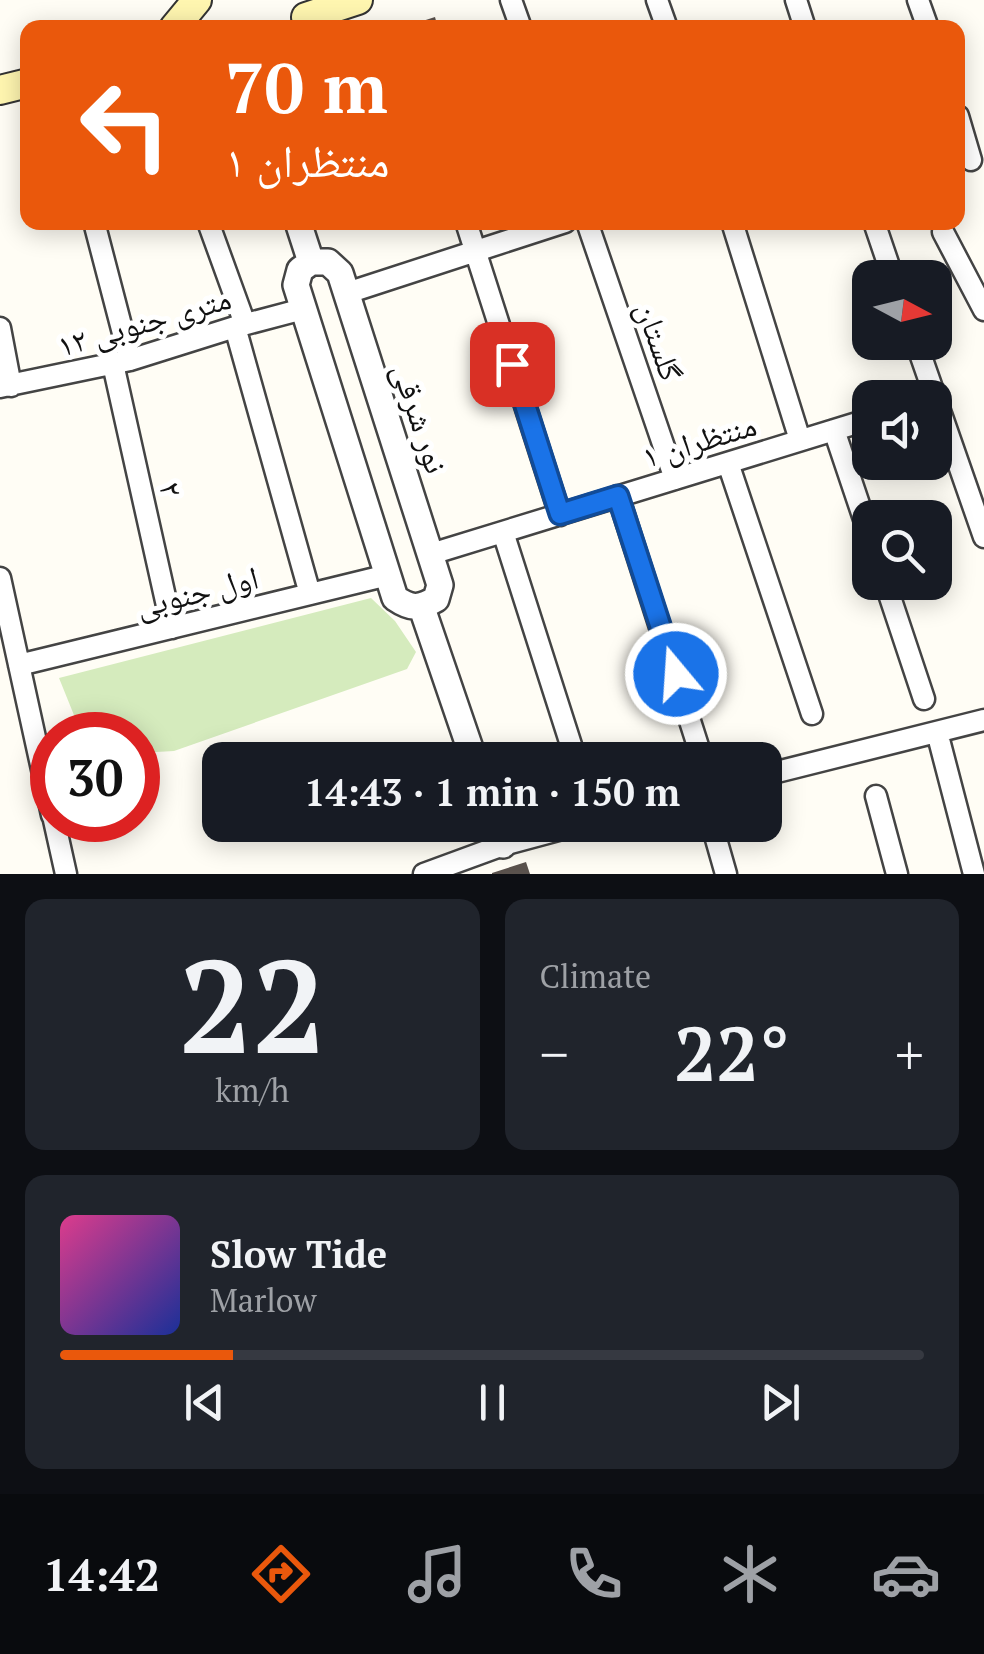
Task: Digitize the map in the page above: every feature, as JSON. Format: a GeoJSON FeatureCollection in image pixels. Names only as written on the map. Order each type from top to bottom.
{"type":"FeatureCollection","features":[{"type":"Feature","properties":{"kind":"main road"},"geometry":{"type":"LineString","coordinates":[[180,20],[196,0]]}},
{"type":"Feature","properties":{"kind":"main road"},"geometry":{"type":"LineString","coordinates":[[301,15],[358,0]]}},
{"type":"Feature","properties":{"kind":"street"},"geometry":{"type":"LineString","coordinates":[[965,140],[971,160]]}},
{"type":"Feature","properties":{"kind":"street","name":"۲"},"geometry":{"type":"LineString","coordinates":[[96,230],[172,628]]}},
{"type":"Feature","properties":{"kind":"street"},"geometry":{"type":"LineString","coordinates":[[210,230],[240,325],[310,594]]}},
{"type":"Feature","properties":{"kind":"street"},"geometry":{"type":"LineString","coordinates":[[301,230],[311,262],[300,270],[296,285],[395,598],[422,608],[468,742]]}},
{"type":"Feature","properties":{"kind":"street"},"geometry":{"type":"LineString","coordinates":[[469,230],[560,514]]}},
{"type":"Feature","properties":{"kind":"street"},"geometry":{"type":"LineString","coordinates":[[346,293],[541,230]]}},
{"type":"Feature","properties":{"kind":"street","name":"گلستان"},"geometry":{"type":"LineString","coordinates":[[591,230],[675,479]]}},
{"type":"Feature","properties":{"kind":"street"},"geometry":{"type":"LineString","coordinates":[[734,230],[800,440]]}},
{"type":"Feature","properties":{"kind":"street"},"geometry":{"type":"LineString","coordinates":[[877,230],[887,260]]}},
{"type":"Feature","properties":{"kind":"street"},"geometry":{"type":"LineString","coordinates":[[944,232],[984,310]]}},
{"type":"Feature","properties":{"kind":"street","name":"نور شرقی"},"geometry":{"type":"LineString","coordinates":[[311,262],[328,262],[340,273],[440,585],[436,599],[422,608]]}},
{"type":"Feature","properties":{"kind":"street","name":"۱۲ متری جنوبی"},"geometry":{"type":"LineString","coordinates":[[5,386],[121,362],[304,309]]}},
{"type":"Feature","properties":{"kind":"street"},"geometry":{"type":"LineString","coordinates":[[0,328],[5,386]]}},
{"type":"Feature","properties":{"kind":"street","name":"منتظران ۱"},"geometry":{"type":"LineString","coordinates":[[430,554],[852,424]]}},
{"type":"Feature","properties":{"kind":"street"},"geometry":{"type":"LineString","coordinates":[[834,430],[858,500]]}},
{"type":"Feature","properties":{"kind":"street"},"geometry":{"type":"LineString","coordinates":[[952,446],[984,537]]}},
{"type":"Feature","properties":{"kind":"street"},"geometry":{"type":"LineString","coordinates":[[728,463],[812,714]]}},
{"type":"Feature","properties":{"kind":"street"},"geometry":{"type":"LineString","coordinates":[[618,496],[697,742]]}},
{"type":"Feature","properties":{"kind":"street"},"geometry":{"type":"LineString","coordinates":[[503,532],[570,742]]}},
{"type":"Feature","properties":{"kind":"street","name":"اول جنوبی"},"geometry":{"type":"LineString","coordinates":[[19,665],[388,575]]}},
{"type":"Feature","properties":{"kind":"street"},"geometry":{"type":"LineString","coordinates":[[0,578],[30,714]]}},
{"type":"Feature","properties":{"kind":"street"},"geometry":{"type":"LineString","coordinates":[[891,600],[924,700]]}},
{"type":"Feature","properties":{"kind":"street"},"geometry":{"type":"LineString","coordinates":[[782,772],[984,720]]}},
{"type":"Feature","properties":{"kind":"street"},"geometry":{"type":"LineString","coordinates":[[938,732],[974,874]]}},
{"type":"Feature","properties":{"kind":"street"},"geometry":{"type":"LineString","coordinates":[[876,796],[898,874]]}},
{"type":"Feature","properties":{"kind":"street"},"geometry":{"type":"LineString","coordinates":[[59,842],[66,874]]}},
{"type":"Feature","properties":{"kind":"street"},"geometry":{"type":"LineString","coordinates":[[424,874],[486,842]]}},
{"type":"Feature","properties":{"kind":"street"},"geometry":{"type":"LineString","coordinates":[[717,842],[726,874]]}},
{"type":"Feature","properties":{"kind":"green space"},"geometry":{"type":"Polygon","coordinates":[[[371,598],[395,621],[416,652],[407,669],[174,751],[160,752],[160,712],[73,712],[59,678],[371,598]]]}},
{"type":"Feature","properties":{"kind":"building"},"geometry":{"type":"Polygon","coordinates":[[[526,862],[530,874],[492,874],[492,873],[526,862]]]}},
{"type":"Feature","properties":{"kind":"route"},"geometry":{"type":"LineString","coordinates":[[512,364],[560,514],[618,496],[676,674]]}}]}
